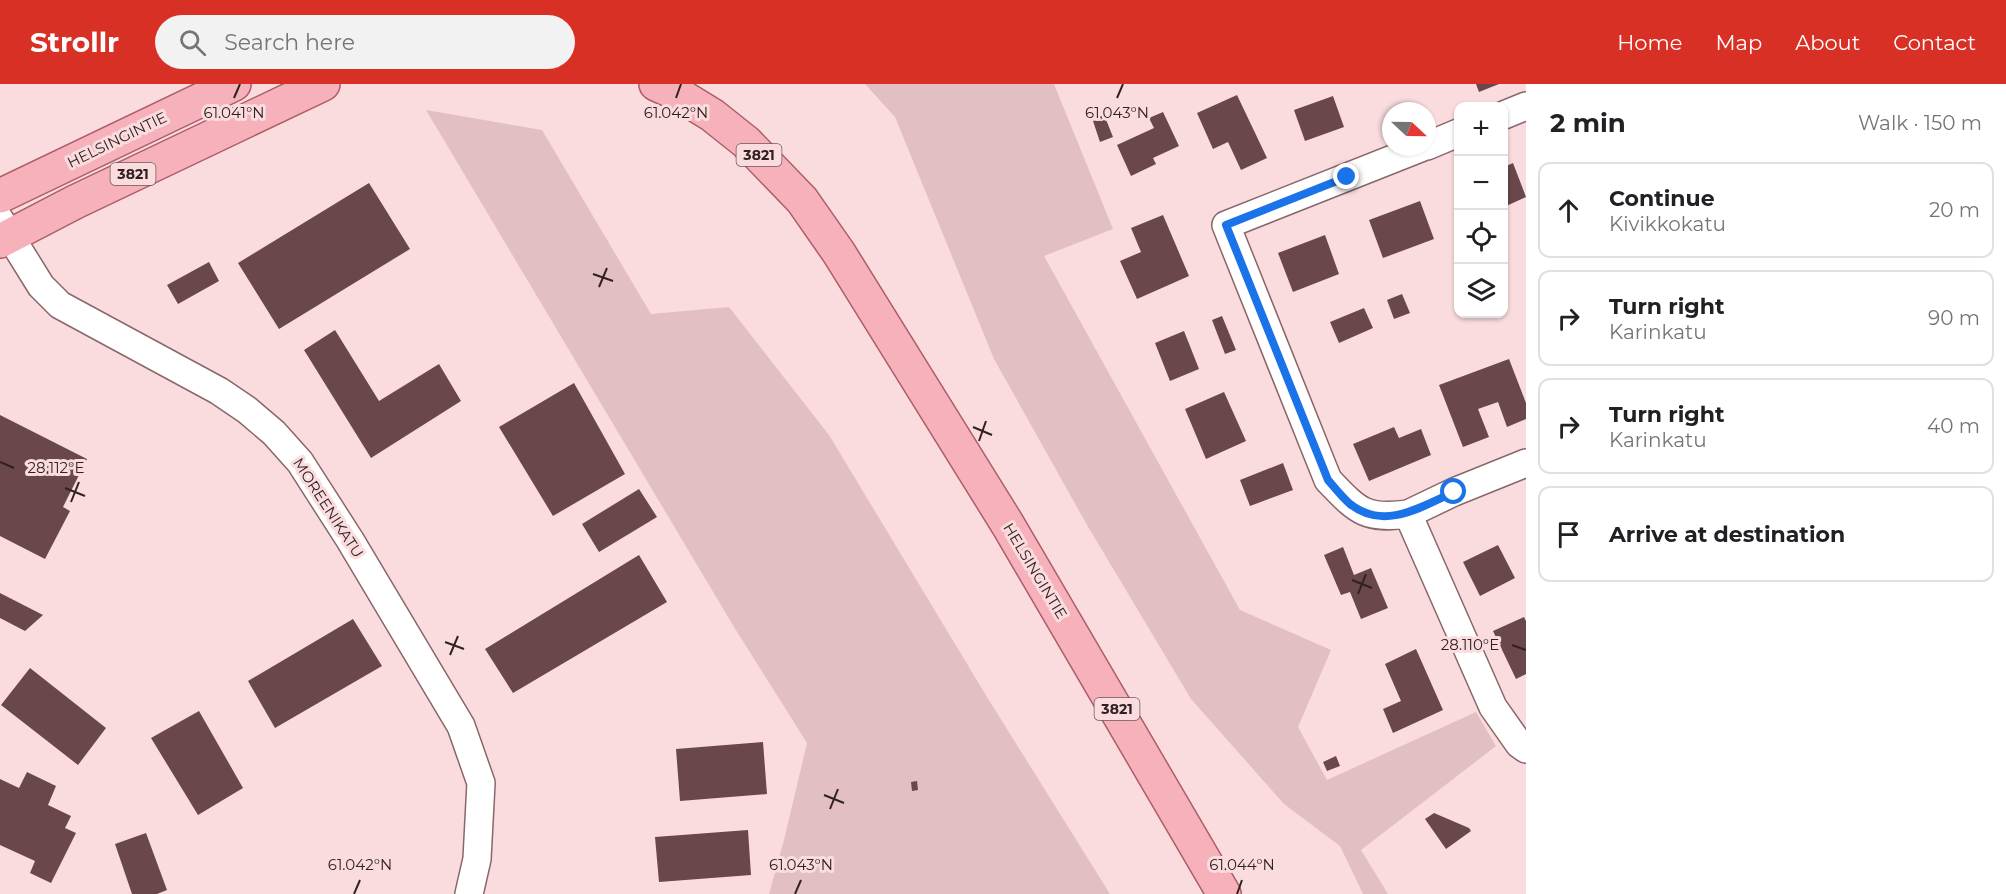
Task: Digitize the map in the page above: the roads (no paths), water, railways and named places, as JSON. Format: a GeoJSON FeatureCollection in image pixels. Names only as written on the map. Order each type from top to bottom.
{"type":"FeatureCollection","features":[{"type":"Feature","properties":{"kind":"main road","name":"HELSINGINTIE"},"geometry":{"type":"LineString","coordinates":[[0,196],[234,84]]}},
{"type":"Feature","properties":{"kind":"main road","name":"3821"},"geometry":{"type":"LineString","coordinates":[[3,232],[75,202],[323,84]]}},
{"type":"Feature","properties":{"kind":"main road","name":"HELSINGINTIE"},"geometry":{"type":"LineString","coordinates":[[656,84],[676,93],[712,116],[746,142],[802,200],[839,253],[1008,525],[1224,894]]}},
{"type":"Feature","properties":{"kind":"main road","name":"HELSINGINTIE"},"geometry":{"type":"LineString","coordinates":[[703,84],[750,120],[792,165],[839,253]]}},
{"type":"Feature","properties":{"kind":"street"},"geometry":{"type":"LineString","coordinates":[[1508,113],[1526,106]]}},
{"type":"Feature","properties":{"kind":"street"},"geometry":{"type":"LineString","coordinates":[[1436,142],[1454,135]]}},
{"type":"Feature","properties":{"kind":"street"},"geometry":{"type":"LineString","coordinates":[[1400,156],[1226,225],[1328,480],[1351,504],[1367,514],[1386,517],[1408,514],[1454,492],[1526,463]]}},
{"type":"Feature","properties":{"kind":"street","name":"MOREENIKATU"},"geometry":{"type":"LineString","coordinates":[[3,232],[41,286],[60,305],[219,391],[247,410],[274,433],[300,462],[350,540],[460,726],[481,783],[477,860],[469,894]]}},
{"type":"Feature","properties":{"kind":"street"},"geometry":{"type":"LineString","coordinates":[[1408,514],[1493,707],[1519,744],[1526,749]]}}]}
